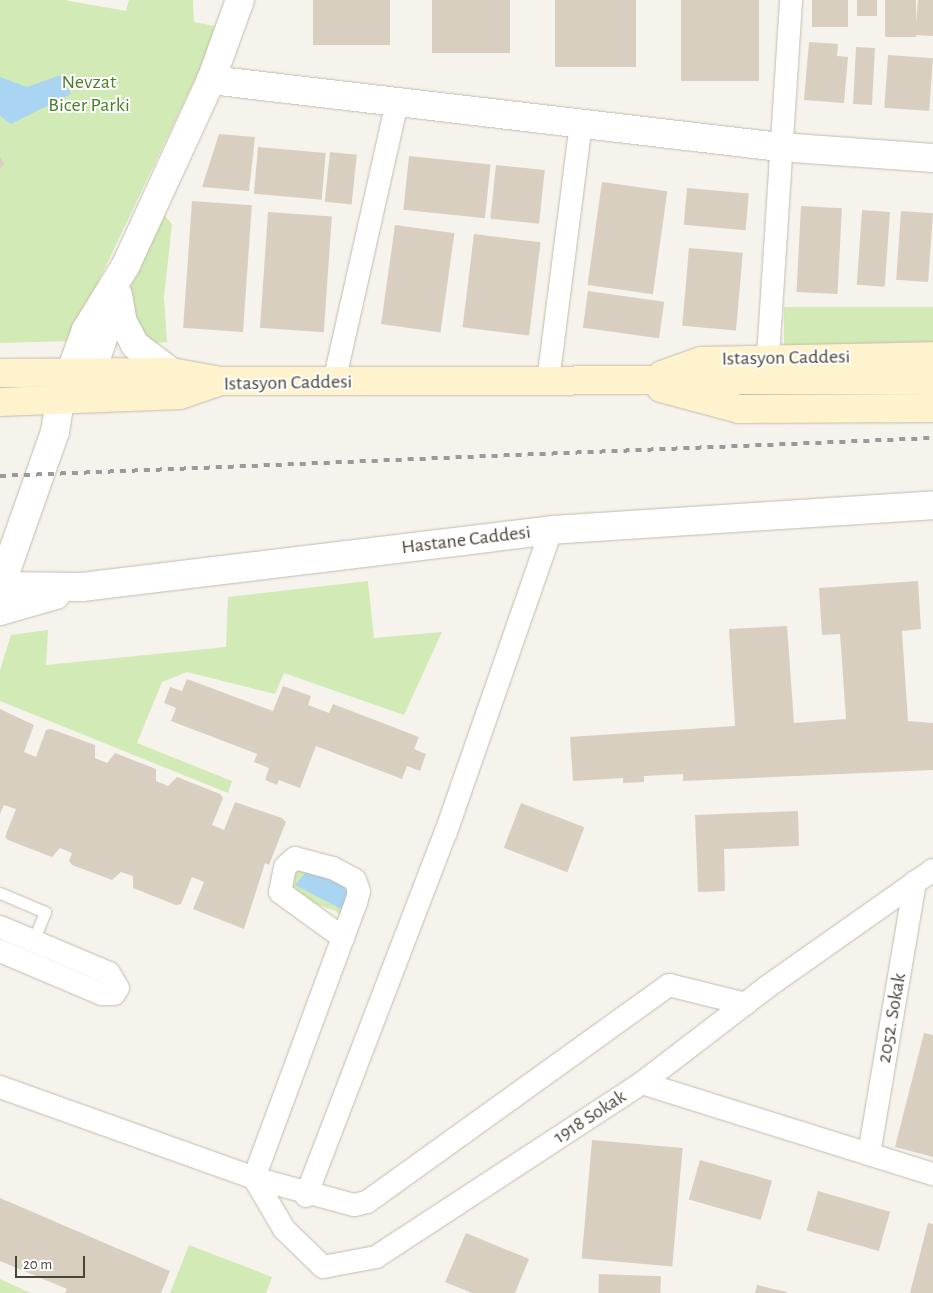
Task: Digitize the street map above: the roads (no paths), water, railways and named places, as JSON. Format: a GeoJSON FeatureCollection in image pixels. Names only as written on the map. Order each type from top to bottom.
{"type":"FeatureCollection","features":[{"type":"Feature","properties":{"kind":"main road","name":"Istasyon Caddesi"},"geometry":{"type":"LineString","coordinates":[[643,382],[701,361],[768,357],[933,356]]}},
{"type":"Feature","properties":{"kind":"main road"},"geometry":{"type":"LineString","coordinates":[[0,373],[82,371],[171,372],[221,381]]}},
{"type":"Feature","properties":{"kind":"main road","name":"Istasyon Caddesi"},"geometry":{"type":"LineString","coordinates":[[0,402],[180,395],[221,381],[643,382],[933,380]]}},
{"type":"Feature","properties":{"kind":"main road"},"geometry":{"type":"LineString","coordinates":[[643,382],[703,403],[739,409],[933,408]]}},
{"type":"Feature","properties":{"kind":"street"},"geometry":{"type":"LineString","coordinates":[[82,371],[86,330],[126,265],[211,80],[240,0]]}},
{"type":"Feature","properties":{"kind":"street"},"geometry":{"type":"LineString","coordinates":[[768,357],[780,147],[791,0]]}},
{"type":"Feature","properties":{"kind":"street"},"geometry":{"type":"LineString","coordinates":[[211,80],[780,147],[933,158]]}},
{"type":"Feature","properties":{"kind":"street"},"geometry":{"type":"LineString","coordinates":[[334,382],[397,102]]}},
{"type":"Feature","properties":{"kind":"street"},"geometry":{"type":"LineString","coordinates":[[548,381],[581,124]]}},
{"type":"Feature","properties":{"kind":"street"},"geometry":{"type":"LineString","coordinates":[[0,593],[55,432],[117,298],[126,265]]}},
{"type":"Feature","properties":{"kind":"street"},"geometry":{"type":"LineString","coordinates":[[117,298],[135,345],[171,372]]}},
{"type":"Feature","properties":{"kind":"street","name":"Hastane Caddesi"},"geometry":{"type":"LineString","coordinates":[[0,593],[82,587],[551,530],[933,505]]}},
{"type":"Feature","properties":{"kind":"street"},"geometry":{"type":"LineString","coordinates":[[306,1196],[446,832],[551,530]]}},
{"type":"Feature","properties":{"kind":"street"},"geometry":{"type":"LineString","coordinates":[[0,556],[18,537]]}},
{"type":"Feature","properties":{"kind":"street"},"geometry":{"type":"LineString","coordinates":[[18,537],[25,560],[35,570],[55,582],[82,587]]}},
{"type":"Feature","properties":{"kind":"street","name":"1918 Sokak"},"geometry":{"type":"LineString","coordinates":[[254,1178],[284,1229],[323,1267],[376,1257],[642,1083],[746,1004],[933,870]]}},
{"type":"Feature","properties":{"kind":"street","name":"2052. Sokak"},"geometry":{"type":"LineString","coordinates":[[869,1154],[915,882]]}},
{"type":"Feature","properties":{"kind":"street"},"geometry":{"type":"LineString","coordinates":[[0,927],[109,972],[116,979],[114,994],[102,994],[0,951]]}},
{"type":"Feature","properties":{"kind":"street"},"geometry":{"type":"LineString","coordinates":[[254,1178],[343,938]]}},
{"type":"Feature","properties":{"kind":"street"},"geometry":{"type":"LineString","coordinates":[[0,1087],[306,1196],[354,1205],[367,1202],[669,985],[746,1004]]}},
{"type":"Feature","properties":{"kind":"street"},"geometry":{"type":"LineString","coordinates":[[642,1083],[933,1174]]}},
{"type":"Feature","properties":{"kind":"lane"},"geometry":{"type":"LineString","coordinates":[[0,893],[45,912],[33,941]]}},
{"type":"Feature","properties":{"kind":"water"},"geometry":{"type":"Polygon","coordinates":[[[61,75],[71,94],[11,124],[0,116],[0,77],[27,87],[61,75]]]}},
{"type":"Feature","properties":{"kind":"water"},"geometry":{"type":"Polygon","coordinates":[[[306,872],[341,883],[347,892],[343,910],[295,885],[306,872]]]}},
{"type":"Feature","properties":{"kind":"railway"},"geometry":{"type":"LineString","coordinates":[[0,476],[933,438]]}},
{"type":"Feature","properties":{"kind":"park label","name":"Nevzat Bicer Parki"},"geometry":{"type":"Point","coordinates":[89,94]}}]}
